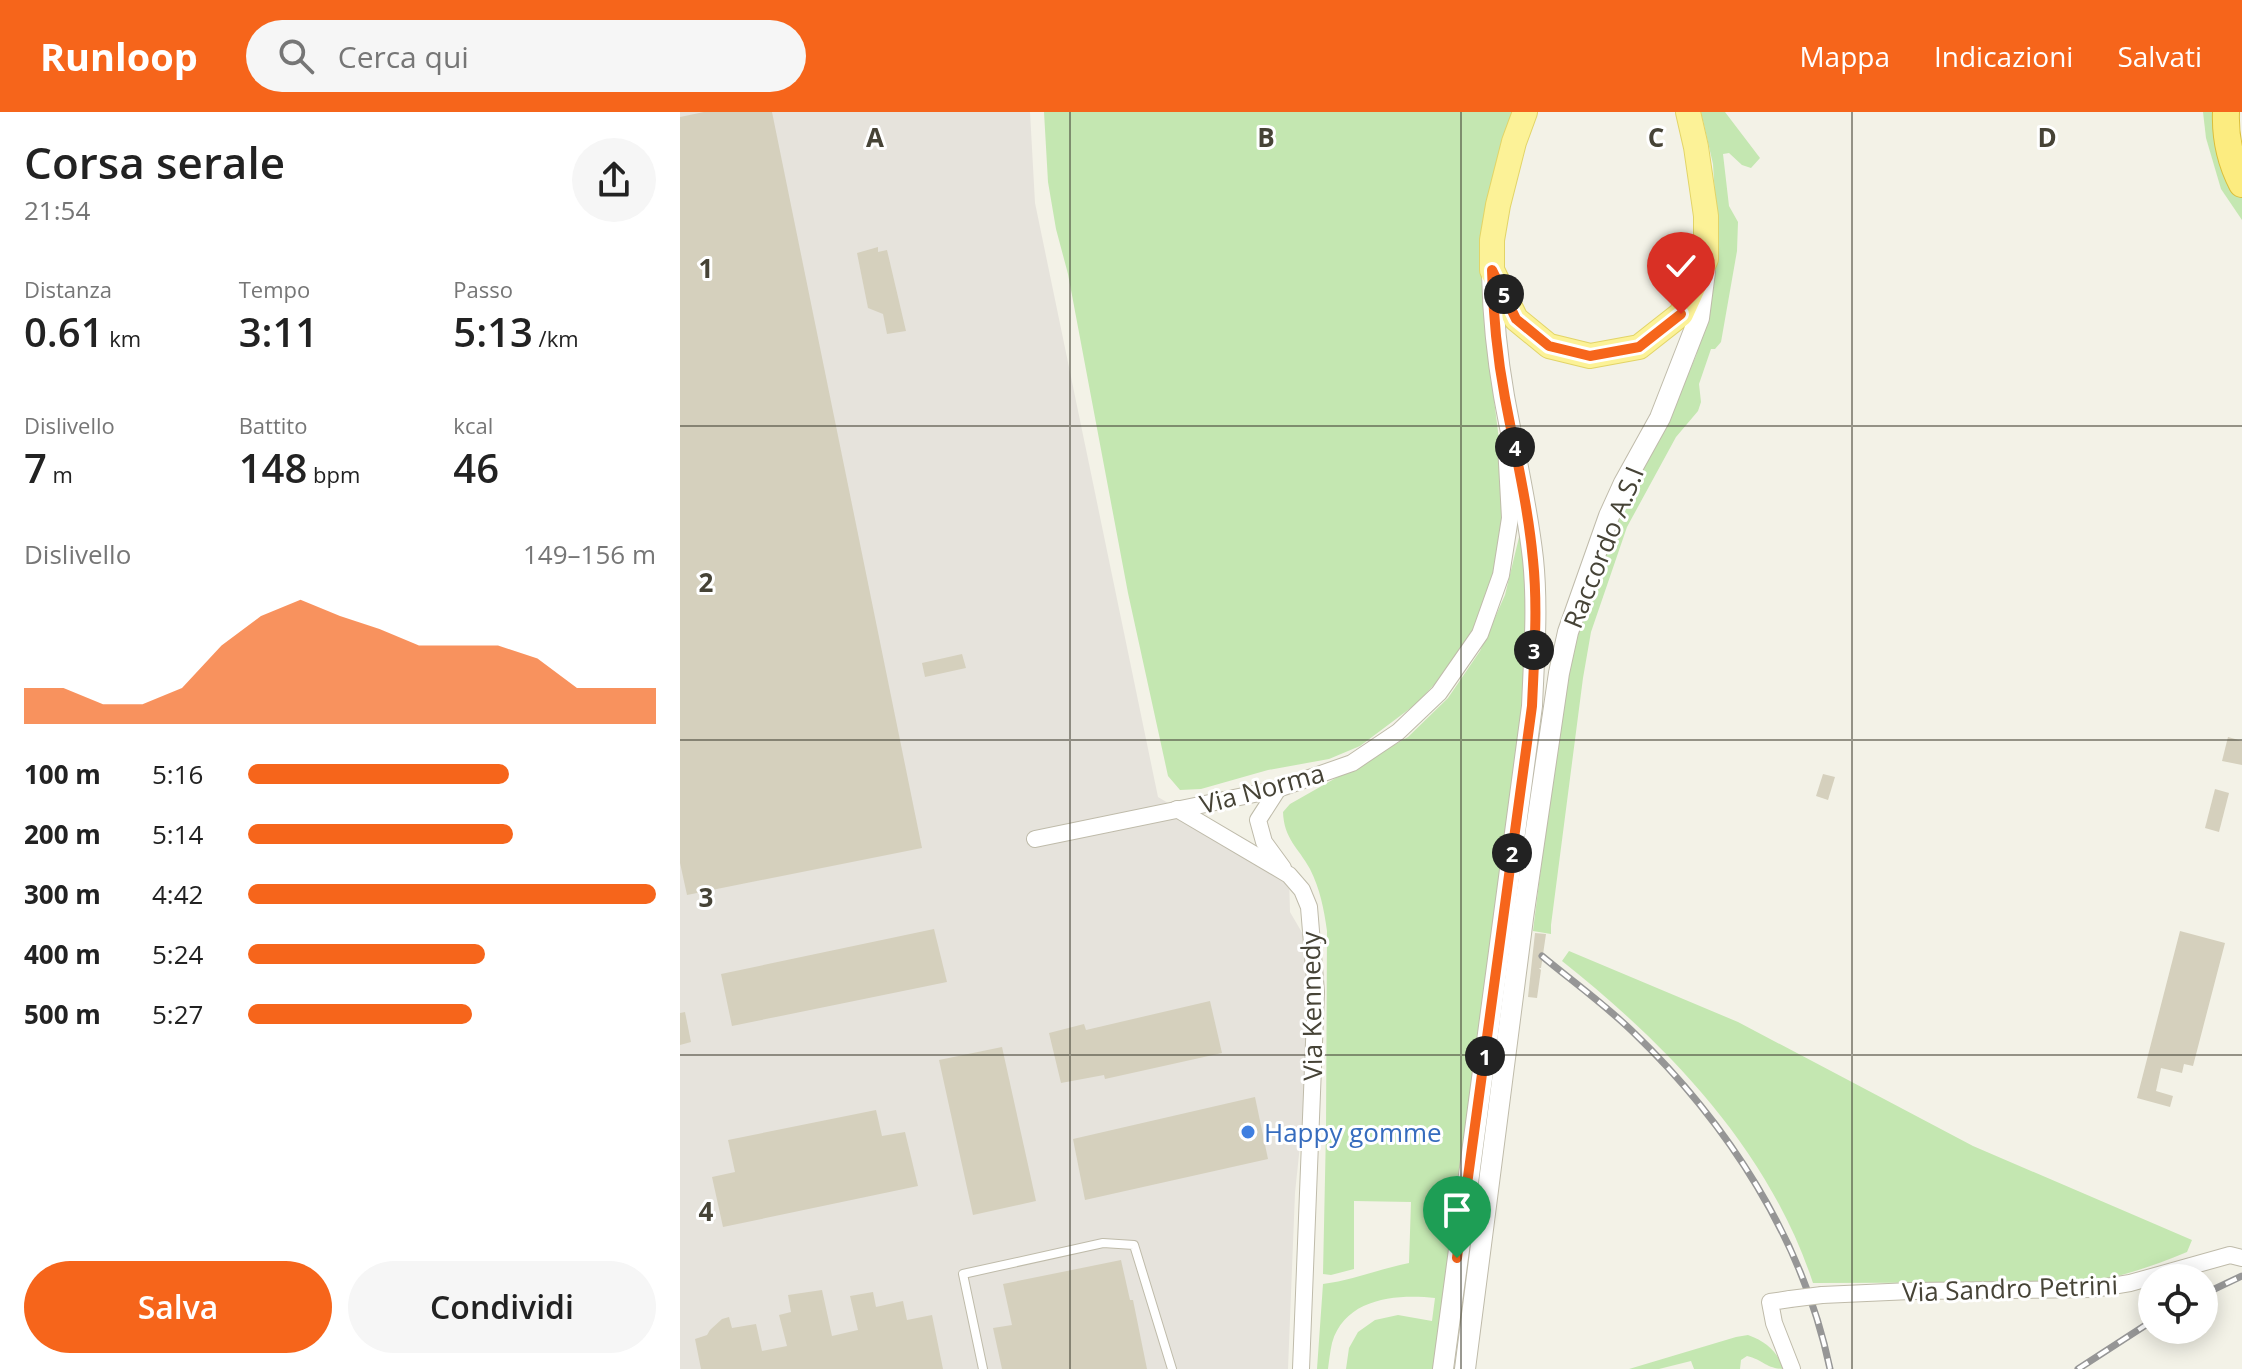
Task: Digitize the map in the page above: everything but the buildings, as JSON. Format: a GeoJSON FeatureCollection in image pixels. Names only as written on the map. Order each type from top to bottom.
{"type":"FeatureCollection","features":[{"type":"Feature","properties":{"kind":"highway"},"geometry":{"type":"LineString","coordinates":[[2226,112],[2225,131],[2230,154],[2242,184]]}},
{"type":"Feature","properties":{"kind":"main road"},"geometry":{"type":"LineString","coordinates":[[1523,112],[1498,205],[1492,240],[1492,270],[1516,319],[1549,346],[1590,356],[1639,347],[1681,314],[1706,259],[1706,216],[1688,112]]}},
{"type":"Feature","properties":{"kind":"street","name":"Raccordo A.S.I"},"geometry":{"type":"LineString","coordinates":[[1465,1369],[1523,918],[1562,659],[1568,632],[1609,516],[1660,418],[1699,318],[1706,259]]}},
{"type":"Feature","properties":{"kind":"street","name":"Raccordo A.S.I"},"geometry":{"type":"LineString","coordinates":[[1443,1369],[1532,706],[1535,633],[1533,562],[1493,317],[1492,270]]}},
{"type":"Feature","properties":{"kind":"street","name":"Via Norma"},"geometry":{"type":"LineString","coordinates":[[1035,839],[1278,789],[1352,763],[1398,732],[1439,693],[1480,634],[1501,575],[1510,518],[1504,395]]}},
{"type":"Feature","properties":{"kind":"street"},"geometry":{"type":"LineString","coordinates":[[1278,789],[1258,820],[1264,842],[1289,875]]}},
{"type":"Feature","properties":{"kind":"street","name":"Via Kennedy"},"geometry":{"type":"LineString","coordinates":[[1177,809],[1289,875],[1302,890],[1309,907],[1316,992],[1301,1369]]}},
{"type":"Feature","properties":{"kind":"street","name":"Via Sandro Petrini"},"geometry":{"type":"LineString","coordinates":[[1792,1369],[1774,1323],[1770,1302],[1822,1295],[1911,1291],[2094,1289],[2130,1283],[2230,1255],[2242,1258]]}},
{"type":"Feature","properties":{"kind":"lane"},"geometry":{"type":"LineString","coordinates":[[983,1369],[963,1274],[1103,1243],[1134,1245],[1172,1369]]}},
{"type":"Feature","properties":{"kind":"shaded area"},"geometry":{"type":"Polygon","coordinates":[[[680,112],[1030,112],[1035,203],[1158,797],[1289,875],[1290,912],[1304,936],[1303,954],[1316,992],[1295,1193],[1288,1369],[680,1369],[680,112]]]}},
{"type":"Feature","properties":{"kind":"green space"},"geometry":{"type":"Polygon","coordinates":[[[1044,112],[1512,112],[1502,141],[1484,222],[1481,274],[1506,495],[1497,573],[1478,621],[1446,672],[1416,704],[1360,746],[1329,759],[1268,770],[1201,789],[1180,790],[1168,776],[1128,593],[1068,274],[1056,229],[1048,182],[1044,112]]]}},
{"type":"Feature","properties":{"kind":"green space"},"geometry":{"type":"Polygon","coordinates":[[[1701,112],[1725,112],[1760,158],[1751,168],[1742,165],[1729,153],[1723,154],[1729,206],[1738,222],[1737,251],[1721,342],[1711,349],[1699,384],[1701,402],[1698,411],[1676,437],[1627,527],[1591,632],[1551,934],[1533,931],[1565,676],[1607,535],[1678,397],[1696,356],[1705,321],[1716,214],[1713,164],[1701,112]]]}},
{"type":"Feature","properties":{"kind":"green space"},"geometry":{"type":"Polygon","coordinates":[[[2203,112],[2221,112],[2242,195],[2242,220],[2221,189],[2206,138],[2203,112]]]}},
{"type":"Feature","properties":{"kind":"green space"},"geometry":{"type":"Polygon","coordinates":[[[1522,525],[1528,572],[1527,693],[1435,1369],[1346,1369],[1349,1348],[1358,1332],[1375,1320],[1398,1315],[1432,1321],[1435,1298],[1404,1297],[1374,1302],[1348,1316],[1332,1343],[1328,1369],[1317,1369],[1323,1284],[1409,1263],[1411,1202],[1354,1201],[1354,1269],[1323,1274],[1327,931],[1316,884],[1289,836],[1283,812],[1290,804],[1408,737],[1448,698],[1480,651],[1505,595],[1522,525]]]}},
{"type":"Feature","properties":{"kind":"green space"},"geometry":{"type":"Polygon","coordinates":[[[1569,951],[1738,1022],[1973,1146],[2192,1240],[2187,1252],[2156,1264],[2138,1264],[2138,1271],[2091,1282],[1813,1283],[1794,1234],[1770,1189],[1711,1104],[1640,1028],[1562,961],[1569,951]]]}},
{"type":"Feature","properties":{"kind":"green space"},"geometry":{"type":"Polygon","coordinates":[[[1748,1335],[1770,1348],[1785,1369],[1773,1368],[1747,1356],[1741,1360],[1740,1369],[1694,1369],[1691,1361],[1659,1369],[1629,1369],[1736,1337],[1748,1335]]]}},
{"type":"Feature","properties":{"kind":"railway"},"geometry":{"type":"LineString","coordinates":[[1542,956],[1632,1031],[1667,1066],[1729,1144],[1781,1229],[1818,1321],[1830,1369]]}},
{"type":"Feature","properties":{"kind":"railway"},"geometry":{"type":"LineString","coordinates":[[2218,1287],[2242,1276]]}},
{"type":"Feature","properties":{"kind":"railway"},"geometry":{"type":"LineString","coordinates":[[2078,1369],[2138,1330]]}},
{"type":"Feature","properties":{"kind":"place","name":"Happy gomme"},"geometry":{"type":"Point","coordinates":[1248,1132]}},
{"type":"Feature","properties":{"kind":"route"},"geometry":{"type":"LineString","coordinates":[[1457,1258],[1532,706],[1535,633],[1533,562],[1493,317],[1492,270],[1516,319],[1549,346],[1590,356],[1639,347],[1681,314]]}}]}
